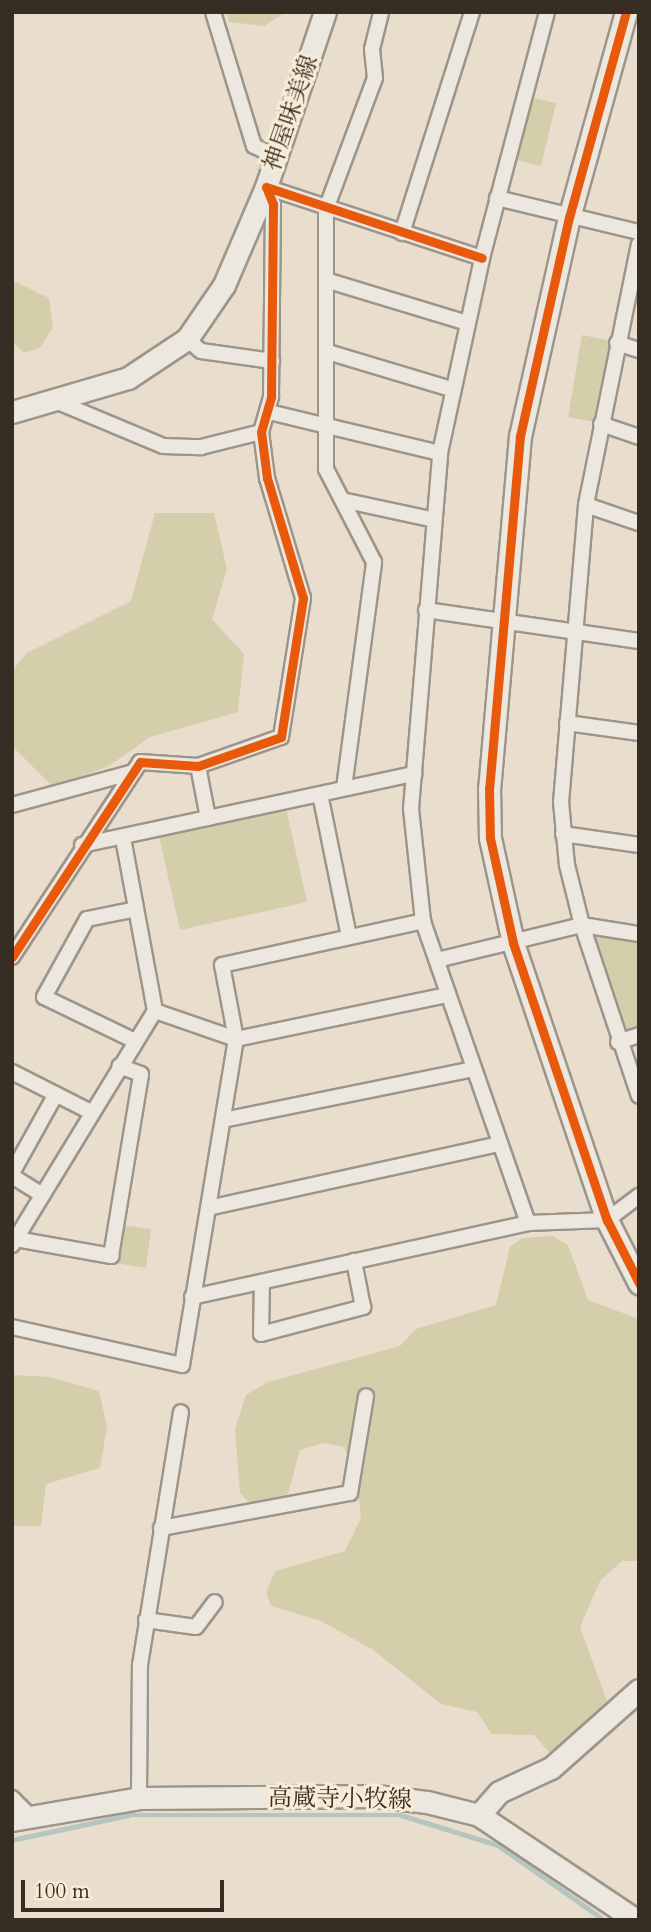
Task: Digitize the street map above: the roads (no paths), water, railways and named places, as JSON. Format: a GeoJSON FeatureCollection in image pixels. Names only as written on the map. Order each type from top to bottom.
{"type":"FeatureCollection","features":[{"type":"Feature","properties":{"kind":"street"},"geometry":{"type":"LineString","coordinates":[[213,12],[254,146],[275,156]]}},
{"type":"Feature","properties":{"kind":"street","name":"神屋味美線"},"geometry":{"type":"LineString","coordinates":[[12,412],[58,402],[128,378],[187,339],[224,285],[266,187],[325,12]]}},
{"type":"Feature","properties":{"kind":"street"},"geometry":{"type":"LineString","coordinates":[[344,788],[374,562],[326,469],[331,353],[326,209],[375,78],[372,49],[381,12]]}},
{"type":"Feature","properties":{"kind":"street"},"geometry":{"type":"LineString","coordinates":[[402,233],[472,12]]}},
{"type":"Feature","properties":{"kind":"street"},"geometry":{"type":"LineString","coordinates":[[528,1223],[447,995],[424,921],[412,851],[414,774],[432,519],[440,453],[496,198],[547,12]]}},
{"type":"Feature","properties":{"kind":"street"},"geometry":{"type":"LineString","coordinates":[[626,12],[569,217],[520,436],[501,620],[489,813],[513,943],[607,1220],[639,1283]]}},
{"type":"Feature","properties":{"kind":"street"},"geometry":{"type":"LineString","coordinates":[[266,187],[326,209],[482,258]]}},
{"type":"Feature","properties":{"kind":"street"},"geometry":{"type":"LineString","coordinates":[[12,957],[82,845],[140,762],[198,766],[281,737],[303,598],[267,478],[261,432],[269,412],[272,361],[273,204],[266,187]]}},
{"type":"Feature","properties":{"kind":"street"},"geometry":{"type":"LineString","coordinates":[[496,198],[639,232]]}},
{"type":"Feature","properties":{"kind":"street"},"geometry":{"type":"LineString","coordinates":[[639,244],[637,266],[617,343],[586,505],[567,723],[563,834],[582,925],[618,1042],[639,1096]]}},
{"type":"Feature","properties":{"kind":"street"},"geometry":{"type":"LineString","coordinates":[[330,281],[467,323]]}},
{"type":"Feature","properties":{"kind":"street"},"geometry":{"type":"LineString","coordinates":[[187,339],[201,351],[272,361]]}},
{"type":"Feature","properties":{"kind":"street"},"geometry":{"type":"LineString","coordinates":[[617,343],[639,350]]}},
{"type":"Feature","properties":{"kind":"street"},"geometry":{"type":"LineString","coordinates":[[331,353],[454,390]]}},
{"type":"Feature","properties":{"kind":"street"},"geometry":{"type":"LineString","coordinates":[[58,402],[163,446],[201,447],[261,432]]}},
{"type":"Feature","properties":{"kind":"street"},"geometry":{"type":"LineString","coordinates":[[269,412],[440,453]]}},
{"type":"Feature","properties":{"kind":"street"},"geometry":{"type":"LineString","coordinates":[[601,424],[639,437]]}},
{"type":"Feature","properties":{"kind":"street"},"geometry":{"type":"LineString","coordinates":[[342,500],[432,519]]}},
{"type":"Feature","properties":{"kind":"street"},"geometry":{"type":"LineString","coordinates":[[586,505],[639,523]]}},
{"type":"Feature","properties":{"kind":"street"},"geometry":{"type":"LineString","coordinates":[[426,610],[639,641]]}},
{"type":"Feature","properties":{"kind":"street"},"geometry":{"type":"LineString","coordinates":[[567,723],[639,733]]}},
{"type":"Feature","properties":{"kind":"street"},"geometry":{"type":"LineString","coordinates":[[198,766],[208,818]]}},
{"type":"Feature","properties":{"kind":"street"},"geometry":{"type":"LineString","coordinates":[[12,805],[130,774]]}},
{"type":"Feature","properties":{"kind":"street"},"geometry":{"type":"LineString","coordinates":[[82,845],[414,774]]}},
{"type":"Feature","properties":{"kind":"street"},"geometry":{"type":"LineString","coordinates":[[320,794],[349,937]]}},
{"type":"Feature","properties":{"kind":"street"},"geometry":{"type":"LineString","coordinates":[[563,834],[639,845]]}},
{"type":"Feature","properties":{"kind":"street"},"geometry":{"type":"LineString","coordinates":[[119,1066],[141,1074],[111,1256],[14,1242],[119,1066],[155,1011],[123,838]]}},
{"type":"Feature","properties":{"kind":"street"},"geometry":{"type":"LineString","coordinates":[[135,1041],[44,997],[88,919],[136,909]]}},
{"type":"Feature","properties":{"kind":"street"},"geometry":{"type":"LineString","coordinates":[[12,1327],[182,1365],[236,1039],[222,965],[424,921]]}},
{"type":"Feature","properties":{"kind":"street"},"geometry":{"type":"LineString","coordinates":[[437,960],[582,925],[639,934]]}},
{"type":"Feature","properties":{"kind":"street"},"geometry":{"type":"LineString","coordinates":[[155,1011],[236,1039],[447,995]]}},
{"type":"Feature","properties":{"kind":"street"},"geometry":{"type":"LineString","coordinates":[[618,1042],[639,1035]]}},
{"type":"Feature","properties":{"kind":"street"},"geometry":{"type":"LineString","coordinates":[[223,1120],[472,1069]]}},
{"type":"Feature","properties":{"kind":"street"},"geometry":{"type":"LineString","coordinates":[[12,1072],[92,1112]]}},
{"type":"Feature","properties":{"kind":"street"},"geometry":{"type":"LineString","coordinates":[[42,1195],[12,1175],[56,1094]]}},
{"type":"Feature","properties":{"kind":"street"},"geometry":{"type":"LineString","coordinates":[[208,1208],[499,1144]]}},
{"type":"Feature","properties":{"kind":"street"},"geometry":{"type":"LineString","coordinates":[[192,1297],[528,1223],[607,1220],[639,1196]]}},
{"type":"Feature","properties":{"kind":"street"},"geometry":{"type":"LineString","coordinates":[[262,1282],[261,1334],[363,1307],[354,1261]]}},
{"type":"Feature","properties":{"kind":"street"},"geometry":{"type":"LineString","coordinates":[[161,1528],[350,1493],[366,1396]]}},
{"type":"Feature","properties":{"kind":"street"},"geometry":{"type":"LineString","coordinates":[[139,1798],[146,1620],[181,1412]]}},
{"type":"Feature","properties":{"kind":"street"},"geometry":{"type":"LineString","coordinates":[[146,1620],[197,1627],[215,1602]]}},
{"type":"Feature","properties":{"kind":"street"},"geometry":{"type":"LineString","coordinates":[[479,1815],[499,1792],[551,1768],[639,1690]]}},
{"type":"Feature","properties":{"kind":"street","name":"高蔵寺小牧線"},"geometry":{"type":"LineString","coordinates":[[20,1817],[139,1798],[376,1796],[479,1815],[636,1920]]}},
{"type":"Feature","properties":{"kind":"street"},"geometry":{"type":"LineString","coordinates":[[12,1798],[20,1817]]}},
{"type":"Feature","properties":{"kind":"waterway"},"geometry":{"type":"LineString","coordinates":[[12,1840],[129,1815],[401,1815],[498,1845],[600,1917]]}}]}
